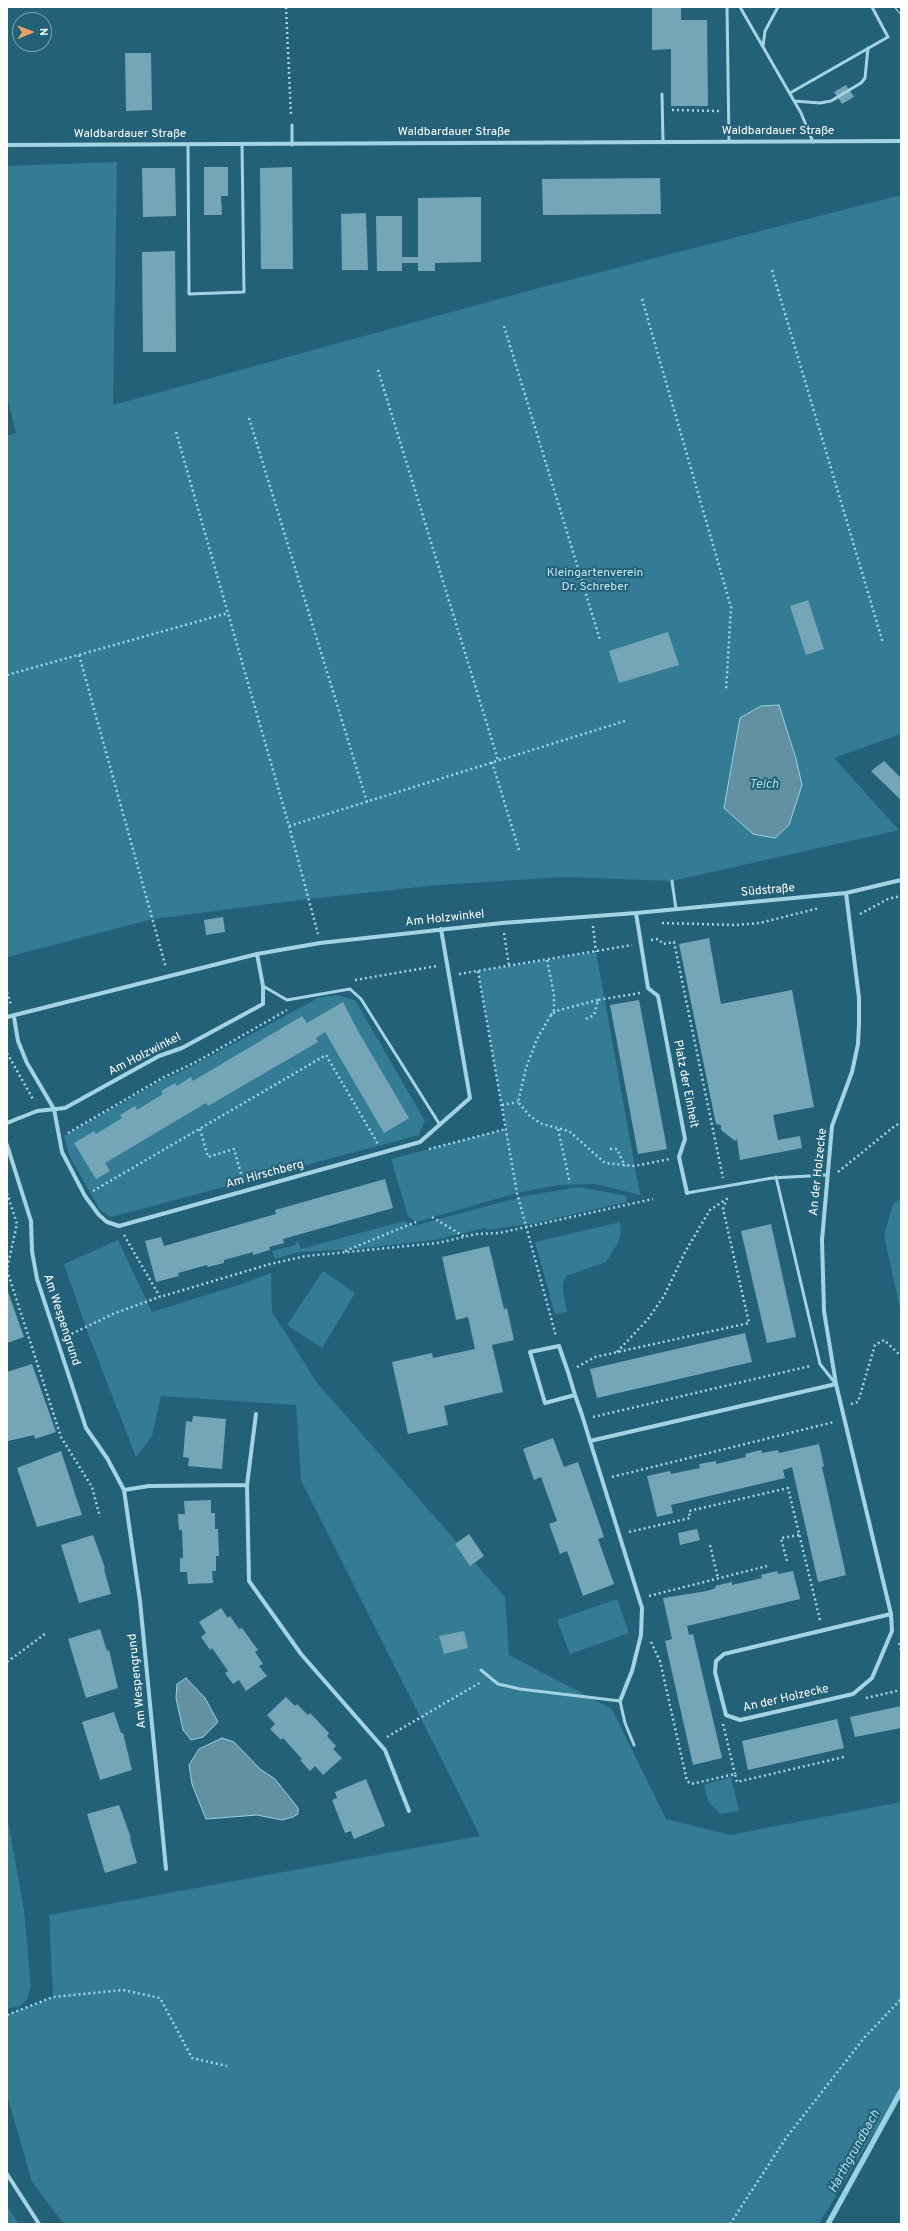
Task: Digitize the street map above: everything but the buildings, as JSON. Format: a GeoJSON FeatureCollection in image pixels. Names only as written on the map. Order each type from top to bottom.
{"type":"FeatureCollection","features":[{"type":"Feature","properties":{"kind":"street","name":"Waldbardauer Straße"},"geometry":{"type":"LineString","coordinates":[[7,145],[292,145],[901,141]]}},
{"type":"Feature","properties":{"kind":"street","name":"Südstraße"},"geometry":{"type":"LineString","coordinates":[[636,913],[846,893],[901,880]]}},
{"type":"Feature","properties":{"kind":"street","name":"An der Holzecke"},"geometry":{"type":"LineString","coordinates":[[846,893],[859,998],[858,1044],[852,1072],[832,1126],[822,1240],[824,1311],[841,1408],[891,1614],[892,1631],[872,1678],[853,1694],[740,1720],[726,1715],[715,1672],[716,1661],[724,1654],[891,1614]]}},
{"type":"Feature","properties":{"kind":"street","name":"Am Holzwinkel"},"geometry":{"type":"LineString","coordinates":[[7,1018],[257,954],[320,942],[502,923],[636,913]]}},
{"type":"Feature","properties":{"kind":"street","name":"Platz der Einheit"},"geometry":{"type":"LineString","coordinates":[[636,913],[648,988],[658,996],[685,1139],[679,1157],[687,1193]]}},
{"type":"Feature","properties":{"kind":"street","name":"Am Hirschberg"},"geometry":{"type":"LineString","coordinates":[[119,1226],[420,1142],[470,1098],[441,929]]}},
{"type":"Feature","properties":{"kind":"street","name":"Am Holzwinkel"},"geometry":{"type":"LineString","coordinates":[[54,1109],[65,1108],[159,1056],[182,1048],[263,1004],[263,986],[257,954]]}},
{"type":"Feature","properties":{"kind":"street"},"geometry":{"type":"LineString","coordinates":[[14,1016],[18,1041],[27,1063],[54,1109],[62,1152],[85,1196],[103,1219],[119,1226]]}},
{"type":"Feature","properties":{"kind":"street"},"geometry":{"type":"LineString","coordinates":[[7,1123],[36,1110],[54,1109]]}},
{"type":"Feature","properties":{"kind":"street","name":"Am Wespengrund"},"geometry":{"type":"LineString","coordinates":[[7,1145],[31,1221],[32,1251],[36,1279],[86,1428],[107,1458],[124,1490],[140,1601],[166,1869]]}},
{"type":"Feature","properties":{"kind":"street"},"geometry":{"type":"LineString","coordinates":[[575,1395],[545,1403],[530,1352],[559,1346],[590,1440],[642,1608],[641,1635],[632,1672],[620,1701]]}},
{"type":"Feature","properties":{"kind":"street"},"geometry":{"type":"LineString","coordinates":[[590,1440],[836,1384]]}},
{"type":"Feature","properties":{"kind":"street"},"geometry":{"type":"LineString","coordinates":[[256,1414],[247,1485],[249,1581],[301,1654],[385,1750],[409,1811]]}},
{"type":"Feature","properties":{"kind":"street"},"geometry":{"type":"LineString","coordinates":[[124,1490],[149,1486],[247,1485]]}},
{"type":"Feature","properties":{"kind":"street"},"geometry":{"type":"LineString","coordinates":[[7,2174],[39,2224]]}},
{"type":"Feature","properties":{"kind":"lane"},"geometry":{"type":"LineString","coordinates":[[727,7],[729,141]]}},
{"type":"Feature","properties":{"kind":"lane"},"geometry":{"type":"LineString","coordinates":[[740,7],[794,101],[813,142]]}},
{"type":"Feature","properties":{"kind":"lane"},"geometry":{"type":"LineString","coordinates":[[763,47],[765,32],[778,7]]}},
{"type":"Feature","properties":{"kind":"lane"},"geometry":{"type":"LineString","coordinates":[[790,94],[888,37],[872,7]]}},
{"type":"Feature","properties":{"kind":"lane"},"geometry":{"type":"LineString","coordinates":[[794,101],[820,103],[831,101],[861,83],[865,78],[868,48]]}},
{"type":"Feature","properties":{"kind":"lane"},"geometry":{"type":"LineString","coordinates":[[662,94],[663,142]]}},
{"type":"Feature","properties":{"kind":"lane"},"geometry":{"type":"LineString","coordinates":[[292,125],[292,145]]}},
{"type":"Feature","properties":{"kind":"lane"},"geometry":{"type":"LineString","coordinates":[[188,145],[189,294],[244,292],[242,144]]}},
{"type":"Feature","properties":{"kind":"lane"},"geometry":{"type":"LineString","coordinates":[[672,881],[676,909]]}},
{"type":"Feature","properties":{"kind":"lane"},"geometry":{"type":"LineString","coordinates":[[263,986],[287,1000],[350,989],[361,999],[440,1125]]}},
{"type":"Feature","properties":{"kind":"lane","name":"Platz der Einheit"},"geometry":{"type":"LineString","coordinates":[[687,1193],[776,1178],[827,1175]]}},
{"type":"Feature","properties":{"kind":"lane"},"geometry":{"type":"LineString","coordinates":[[776,1178],[820,1364],[836,1384]]}},
{"type":"Feature","properties":{"kind":"lane"},"geometry":{"type":"LineString","coordinates":[[481,1670],[498,1684],[520,1689],[620,1701],[625,1723],[634,1745]]}},
{"type":"Feature","properties":{"kind":"path"},"geometry":{"type":"LineString","coordinates":[[286,7],[292,125]]}},
{"type":"Feature","properties":{"kind":"path"},"geometry":{"type":"LineString","coordinates":[[662,110],[729,111]]}},
{"type":"Feature","properties":{"kind":"path"},"geometry":{"type":"LineString","coordinates":[[772,270],[883,643]]}},
{"type":"Feature","properties":{"kind":"path"},"geometry":{"type":"LineString","coordinates":[[642,299],[731,606],[726,691]]}},
{"type":"Feature","properties":{"kind":"path"},"geometry":{"type":"LineString","coordinates":[[504,326],[600,640]]}},
{"type":"Feature","properties":{"kind":"path"},"geometry":{"type":"LineString","coordinates":[[378,370],[498,760]]}},
{"type":"Feature","properties":{"kind":"path"},"geometry":{"type":"LineString","coordinates":[[249,418],[367,802]]}},
{"type":"Feature","properties":{"kind":"path"},"geometry":{"type":"LineString","coordinates":[[176,432],[289,826],[320,942]]}},
{"type":"Feature","properties":{"kind":"path"},"geometry":{"type":"LineString","coordinates":[[7,675],[228,613]]}},
{"type":"Feature","properties":{"kind":"path"},"geometry":{"type":"LineString","coordinates":[[79,655],[168,976]]}},
{"type":"Feature","properties":{"kind":"path"},"geometry":{"type":"LineString","coordinates":[[289,826],[625,721]]}},
{"type":"Feature","properties":{"kind":"path"},"geometry":{"type":"LineString","coordinates":[[492,762],[519,850]]}},
{"type":"Feature","properties":{"kind":"path"},"geometry":{"type":"LineString","coordinates":[[849,920],[888,899],[901,896]]}},
{"type":"Feature","properties":{"kind":"path"},"geometry":{"type":"LineString","coordinates":[[655,924],[754,924],[826,907]]}},
{"type":"Feature","properties":{"kind":"path"},"geometry":{"type":"LineString","coordinates":[[592,916],[596,952]]}},
{"type":"Feature","properties":{"kind":"path"},"geometry":{"type":"LineString","coordinates":[[502,923],[509,966]]}},
{"type":"Feature","properties":{"kind":"path"},"geometry":{"type":"LineString","coordinates":[[645,941],[658,939],[663,944],[674,942],[725,1186]]}},
{"type":"Feature","properties":{"kind":"path"},"geometry":{"type":"LineString","coordinates":[[449,976],[640,944]]}},
{"type":"Feature","properties":{"kind":"path"},"geometry":{"type":"LineString","coordinates":[[518,1102],[526,1068],[537,1039],[554,1010],[554,994],[547,960]]}},
{"type":"Feature","properties":{"kind":"path"},"geometry":{"type":"LineString","coordinates":[[350,989],[351,980],[447,965]]}},
{"type":"Feature","properties":{"kind":"path"},"geometry":{"type":"LineString","coordinates":[[478,971],[517,1193],[525,1227],[559,1346]]}},
{"type":"Feature","properties":{"kind":"path"},"geometry":{"type":"LineString","coordinates":[[551,1015],[556,1011],[598,1000],[640,993]]}},
{"type":"Feature","properties":{"kind":"path"},"geometry":{"type":"LineString","coordinates":[[586,1019],[594,1015],[598,1000]]}},
{"type":"Feature","properties":{"kind":"path"},"geometry":{"type":"LineString","coordinates":[[60,1138],[164,1077],[196,1062],[294,1006]]}},
{"type":"Feature","properties":{"kind":"path"},"geometry":{"type":"LineString","coordinates":[[85,1196],[326,1055],[383,1153]]}},
{"type":"Feature","properties":{"kind":"path"},"geometry":{"type":"LineString","coordinates":[[502,1105],[518,1102]]}},
{"type":"Feature","properties":{"kind":"path"},"geometry":{"type":"LineString","coordinates":[[518,1102],[530,1116],[542,1124],[569,1131],[605,1163],[634,1166],[671,1159]]}},
{"type":"Feature","properties":{"kind":"path"},"geometry":{"type":"LineString","coordinates":[[827,1175],[840,1171],[896,1125],[901,1124]]}},
{"type":"Feature","properties":{"kind":"path"},"geometry":{"type":"LineString","coordinates":[[200,1129],[208,1157],[234,1149],[246,1191]]}},
{"type":"Feature","properties":{"kind":"path"},"geometry":{"type":"LineString","coordinates":[[558,1129],[570,1183]]}},
{"type":"Feature","properties":{"kind":"path"},"geometry":{"type":"LineString","coordinates":[[422,1151],[506,1130]]}},
{"type":"Feature","properties":{"kind":"path"},"geometry":{"type":"LineString","coordinates":[[610,1149],[618,1149],[625,1166]]}},
{"type":"Feature","properties":{"kind":"path"},"geometry":{"type":"LineString","coordinates":[[617,1352],[648,1319],[664,1296],[685,1252],[710,1210],[725,1200],[738,1184]]}},
{"type":"Feature","properties":{"kind":"path"},"geometry":{"type":"LineString","coordinates":[[7,1193],[17,1224],[7,1270],[61,1437],[92,1487],[100,1517]]}},
{"type":"Feature","properties":{"kind":"path"},"geometry":{"type":"LineString","coordinates":[[57,1339],[77,1332],[113,1314],[160,1296],[270,1264],[306,1256],[438,1243],[525,1227],[653,1199]]}},
{"type":"Feature","properties":{"kind":"path"},"geometry":{"type":"LineString","coordinates":[[568,1372],[594,1357],[749,1323],[723,1209],[725,1200]]}},
{"type":"Feature","properties":{"kind":"path"},"geometry":{"type":"LineString","coordinates":[[432,1217],[465,1237]]}},
{"type":"Feature","properties":{"kind":"path"},"geometry":{"type":"LineString","coordinates":[[342,1253],[416,1222]]}},
{"type":"Feature","properties":{"kind":"path"},"geometry":{"type":"LineString","coordinates":[[119,1226],[160,1296]]}},
{"type":"Feature","properties":{"kind":"path"},"geometry":{"type":"LineString","coordinates":[[841,1408],[858,1402],[875,1345],[884,1340],[901,1356]]}},
{"type":"Feature","properties":{"kind":"path"},"geometry":{"type":"LineString","coordinates":[[583,1419],[820,1364]]}},
{"type":"Feature","properties":{"kind":"path"},"geometry":{"type":"LineString","coordinates":[[833,1415],[836,1430]]}},
{"type":"Feature","properties":{"kind":"path"},"geometry":{"type":"LineString","coordinates":[[602,1480],[844,1420]]}},
{"type":"Feature","properties":{"kind":"path"},"geometry":{"type":"LineString","coordinates":[[619,1534],[690,1518],[689,1512],[788,1488],[822,1630]]}},
{"type":"Feature","properties":{"kind":"path"},"geometry":{"type":"LineString","coordinates":[[787,1561],[781,1538],[799,1534]]}},
{"type":"Feature","properties":{"kind":"path"},"geometry":{"type":"LineString","coordinates":[[710,1545],[718,1578]]}},
{"type":"Feature","properties":{"kind":"path"},"geometry":{"type":"LineString","coordinates":[[639,1598],[767,1566]]}},
{"type":"Feature","properties":{"kind":"path"},"geometry":{"type":"LineString","coordinates":[[642,1624],[660,1661],[687,1781],[691,1784],[735,1774]]}},
{"type":"Feature","properties":{"kind":"path"},"geometry":{"type":"LineString","coordinates":[[7,1662],[45,1634]]}},
{"type":"Feature","properties":{"kind":"path"},"geometry":{"type":"LineString","coordinates":[[378,1742],[490,1677]]}},
{"type":"Feature","properties":{"kind":"path"},"geometry":{"type":"LineString","coordinates":[[721,1717],[737,1782],[844,1757]]}},
{"type":"Feature","properties":{"kind":"path"},"geometry":{"type":"LineString","coordinates":[[7,2016],[53,1997],[123,1990],[160,1998],[192,2058],[227,2066]]}},
{"type":"Feature","properties":{"kind":"path"},"geometry":{"type":"LineString","coordinates":[[730,2224],[786,2138],[864,2038],[901,1998]]}},
{"type":"Feature","properties":{"kind":"green space","name":"Kleingartenverein Dr. Schreber"},"geometry":{"type":"Polygon","coordinates":[[[117,162],[113,405],[550,285],[901,195],[901,734],[834,758],[899,830],[672,881],[564,877],[438,885],[308,899],[153,919],[7,957],[7,436],[16,433],[7,396],[7,166],[117,162]]]}},
{"type":"Feature","properties":{"kind":"green space"},"geometry":{"type":"Polygon","coordinates":[[[596,952],[640,1195],[595,1184],[558,1185],[517,1193],[416,1222],[408,1216],[391,1159],[506,1129],[478,971],[596,952]]]}},
{"type":"Feature","properties":{"kind":"green space"},"geometry":{"type":"Polygon","coordinates":[[[336,995],[355,1000],[425,1121],[419,1135],[111,1217],[100,1210],[70,1157],[64,1136],[166,1078],[189,1068],[318,998],[336,995]]]}},
{"type":"Feature","properties":{"kind":"green space"},"geometry":{"type":"Polygon","coordinates":[[[579,1187],[626,1196],[627,1202],[530,1224],[487,1230],[485,1228],[434,1240],[356,1249],[299,1252],[275,1259],[272,1251],[296,1245],[295,1242],[298,1241],[301,1249],[404,1221],[413,1226],[525,1196],[579,1187]]]}},
{"type":"Feature","properties":{"kind":"green space"},"geometry":{"type":"Polygon","coordinates":[[[901,1198],[901,1313],[884,1235],[893,1204],[901,1198]]]}},
{"type":"Feature","properties":{"kind":"green space"},"geometry":{"type":"Polygon","coordinates":[[[620,1222],[621,1232],[618,1243],[606,1262],[566,1276],[563,1283],[563,1292],[567,1312],[555,1314],[535,1242],[620,1222]]]}},
{"type":"Feature","properties":{"kind":"green space"},"geometry":{"type":"Polygon","coordinates":[[[118,1240],[152,1312],[242,1284],[271,1273],[272,1312],[318,1384],[505,1597],[509,1655],[612,1709],[666,1819],[730,1835],[901,1802],[901,2088],[819,2224],[64,2224],[32,2182],[7,2095],[7,2015],[53,1997],[49,1915],[480,1836],[301,1480],[296,1405],[161,1396],[152,1436],[136,1457],[89,1336],[64,1264],[118,1240]]]}},
{"type":"Feature","properties":{"kind":"green space"},"geometry":{"type":"Polygon","coordinates":[[[323,1271],[355,1293],[322,1348],[287,1325],[323,1271]]]}},
{"type":"Feature","properties":{"kind":"green space"},"geometry":{"type":"Polygon","coordinates":[[[617,1599],[629,1633],[570,1654],[557,1620],[617,1599]]]}},
{"type":"Feature","properties":{"kind":"green space"},"geometry":{"type":"Polygon","coordinates":[[[731,1777],[739,1811],[720,1814],[708,1801],[704,1785],[731,1777]]]}},
{"type":"Feature","properties":{"kind":"green space"},"geometry":{"type":"Polygon","coordinates":[[[7,1815],[24,1910],[31,1988],[26,2001],[19,2007],[7,2008],[7,1815]]]}},
{"type":"Feature","properties":{"kind":"green space"},"geometry":{"type":"Polygon","coordinates":[[[7,2206],[19,2224],[7,2224],[7,2206]]]}},
{"type":"Feature","properties":{"kind":"water","name":"Teich"},"geometry":{"type":"Polygon","coordinates":[[[779,705],[796,759],[802,785],[789,825],[775,838],[753,834],[724,808],[740,718],[761,706],[779,705]]]}},
{"type":"Feature","properties":{"kind":"water"},"geometry":{"type":"Polygon","coordinates":[[[186,1678],[205,1698],[218,1722],[203,1737],[191,1740],[183,1730],[176,1698],[177,1684],[186,1678]]]}},
{"type":"Feature","properties":{"kind":"water"},"geometry":{"type":"Polygon","coordinates":[[[222,1738],[234,1742],[260,1769],[275,1779],[298,1808],[298,1814],[282,1820],[257,1815],[206,1819],[192,1784],[189,1765],[199,1749],[222,1738]]]}},
{"type":"Feature","properties":{"kind":"waterway","name":"Harthgrundbach"},"geometry":{"type":"LineString","coordinates":[[828,2224],[901,2091]]}},
{"type":"Feature","properties":{"kind":"railway"},"geometry":{"type":"LineString","coordinates":[[897,7],[901,12]]}}]}
